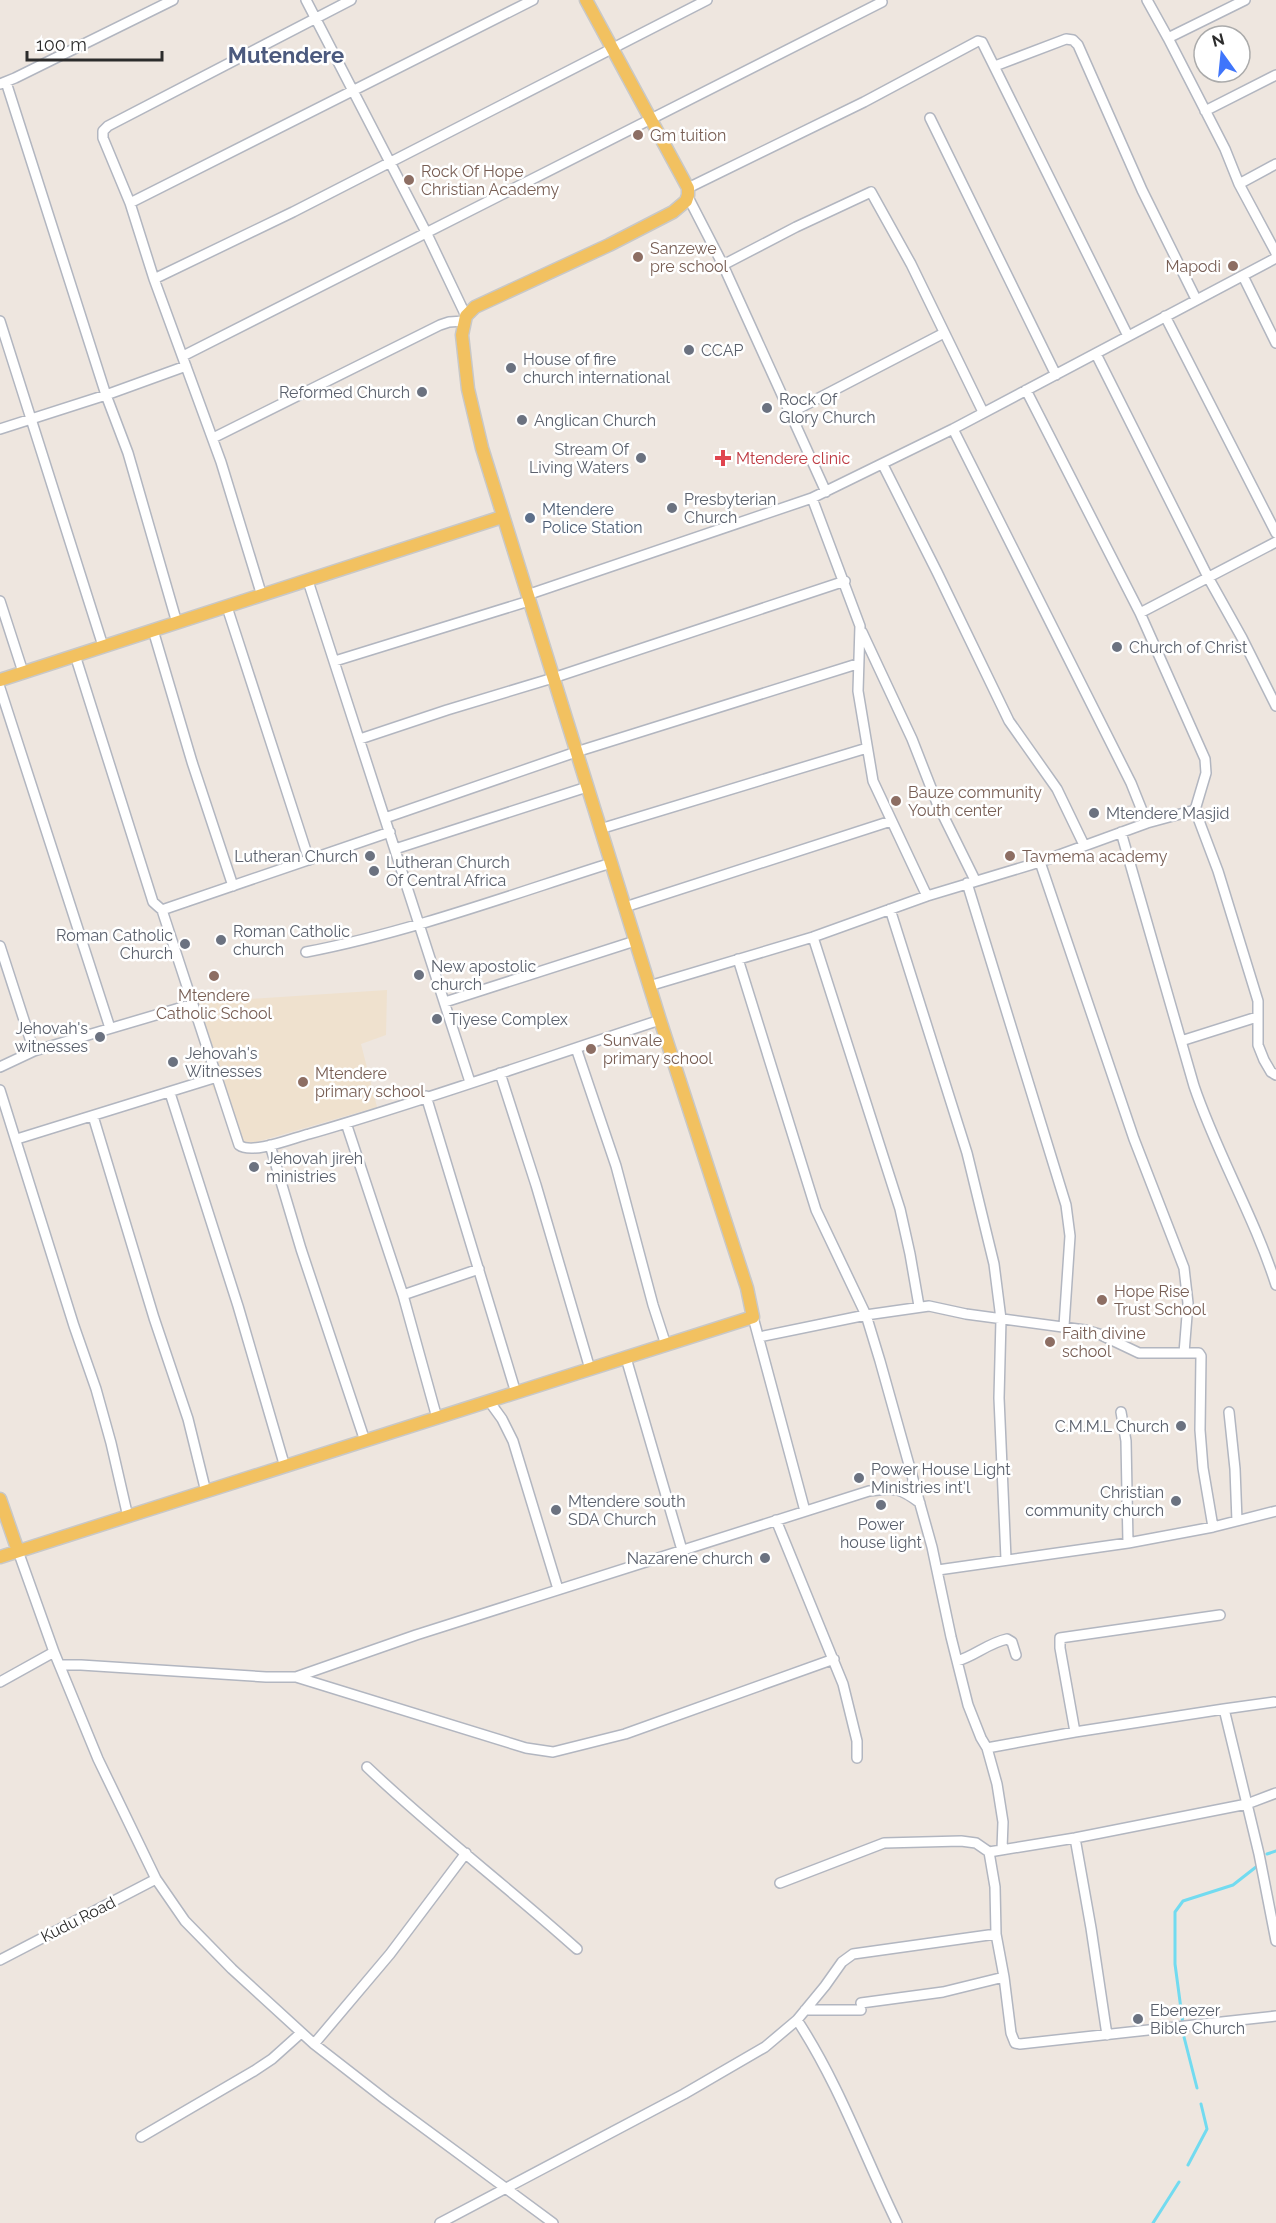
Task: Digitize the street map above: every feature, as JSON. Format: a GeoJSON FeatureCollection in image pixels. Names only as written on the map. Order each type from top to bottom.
{"type":"FeatureCollection","features":[{"type":"Feature","properties":{"kind":"main road"},"geometry":{"type":"LineString","coordinates":[[0,1557],[753,1317],[747,1288],[502,517],[468,389],[462,335],[465,318],[475,308],[664,217],[684,204],[688,193],[586,0]]}},
{"type":"Feature","properties":{"kind":"main road"},"geometry":{"type":"LineString","coordinates":[[0,680],[502,517]]}},
{"type":"Feature","properties":{"kind":"main road"},"geometry":{"type":"LineString","coordinates":[[0,1499],[18,1551]]}},
{"type":"Feature","properties":{"kind":"street"},"geometry":{"type":"LineString","coordinates":[[173,0],[3,83],[106,395],[128,453],[177,623]]}},
{"type":"Feature","properties":{"kind":"street"},"geometry":{"type":"LineString","coordinates":[[213,438],[440,325],[465,318],[426,232],[306,0]]}},
{"type":"Feature","properties":{"kind":"street"},"geometry":{"type":"LineString","coordinates":[[262,596],[213,438],[154,279],[130,203],[103,138],[103,131],[108,126],[351,0]]}},
{"type":"Feature","properties":{"kind":"street"},"geometry":{"type":"LineString","coordinates":[[130,203],[533,0]]}},
{"type":"Feature","properties":{"kind":"street"},"geometry":{"type":"LineString","coordinates":[[154,279],[292,212],[707,0]]}},
{"type":"Feature","properties":{"kind":"street"},"geometry":{"type":"LineString","coordinates":[[1147,0],[1276,253]]}},
{"type":"Feature","properties":{"kind":"street"},"geometry":{"type":"LineString","coordinates":[[1168,38],[1245,0]]}},
{"type":"Feature","properties":{"kind":"street"},"geometry":{"type":"LineString","coordinates":[[0,429],[106,395],[184,361],[426,232],[882,2]]}},
{"type":"Feature","properties":{"kind":"street"},"geometry":{"type":"LineString","coordinates":[[995,66],[1066,39],[1073,40],[1078,45],[1142,190],[1196,299]]}},
{"type":"Feature","properties":{"kind":"street"},"geometry":{"type":"LineString","coordinates":[[826,492],[688,193],[978,41],[985,44],[1128,336]]}},
{"type":"Feature","properties":{"kind":"street"},"geometry":{"type":"LineString","coordinates":[[1205,111],[1276,75]]}},
{"type":"Feature","properties":{"kind":"street"},"geometry":{"type":"LineString","coordinates":[[930,118],[1056,375]]}},
{"type":"Feature","properties":{"kind":"street"},"geometry":{"type":"LineString","coordinates":[[1239,184],[1276,164]]}},
{"type":"Feature","properties":{"kind":"street"},"geometry":{"type":"LineString","coordinates":[[723,265],[871,192],[911,264],[983,412]]}},
{"type":"Feature","properties":{"kind":"street"},"geometry":{"type":"LineString","coordinates":[[335,661],[528,598],[812,498],[953,429],[1276,258]]}},
{"type":"Feature","properties":{"kind":"street"},"geometry":{"type":"LineString","coordinates":[[1243,276],[1276,343]]}},
{"type":"Feature","properties":{"kind":"street"},"geometry":{"type":"LineString","coordinates":[[1165,316],[1276,534]]}},
{"type":"Feature","properties":{"kind":"street"},"geometry":{"type":"LineString","coordinates":[[0,321],[103,646]]}},
{"type":"Feature","properties":{"kind":"street"},"geometry":{"type":"LineString","coordinates":[[789,412],[944,333]]}},
{"type":"Feature","properties":{"kind":"street"},"geometry":{"type":"LineString","coordinates":[[1096,354],[1209,579],[1276,706]]}},
{"type":"Feature","properties":{"kind":"street"},"geometry":{"type":"LineString","coordinates":[[1026,390],[1140,613],[1205,759],[1206,773],[1195,810],[1218,871],[1258,1001],[1258,1046],[1271,1072],[1276,1075]]}},
{"type":"Feature","properties":{"kind":"street"},"geometry":{"type":"LineString","coordinates":[[953,429],[1131,783],[1147,823]]}},
{"type":"Feature","properties":{"kind":"street"},"geometry":{"type":"LineString","coordinates":[[883,465],[1010,721],[1057,789],[1084,845]]}},
{"type":"Feature","properties":{"kind":"street"},"geometry":{"type":"LineString","coordinates":[[812,498],[845,581],[861,631],[912,740],[971,882],[1066,1205],[1070,1236],[1064,1326]]}},
{"type":"Feature","properties":{"kind":"street"},"geometry":{"type":"LineString","coordinates":[[1140,613],[1276,542]]}},
{"type":"Feature","properties":{"kind":"street"},"geometry":{"type":"LineString","coordinates":[[308,581],[470,1082]]}},
{"type":"Feature","properties":{"kind":"street"},"geometry":{"type":"LineString","coordinates":[[360,739],[845,581]]}},
{"type":"Feature","properties":{"kind":"street"},"geometry":{"type":"LineString","coordinates":[[0,601],[23,672]]}},
{"type":"Feature","properties":{"kind":"street"},"geometry":{"type":"LineString","coordinates":[[227,607],[309,860]]}},
{"type":"Feature","properties":{"kind":"street"},"geometry":{"type":"LineString","coordinates":[[153,630],[192,762],[233,886]]}},
{"type":"Feature","properties":{"kind":"street"},"geometry":{"type":"LineString","coordinates":[[861,631],[861,649],[857,664],[858,691],[873,781],[927,896]]}},
{"type":"Feature","properties":{"kind":"street"},"geometry":{"type":"LineString","coordinates":[[75,655],[153,902],[162,910],[239,1145],[244,1149],[270,1145],[346,1123],[660,1020]]}},
{"type":"Feature","properties":{"kind":"street"},"geometry":{"type":"LineString","coordinates":[[385,818],[576,752],[857,664]]}},
{"type":"Feature","properties":{"kind":"street"},"geometry":{"type":"LineString","coordinates":[[0,688],[110,1028]]}},
{"type":"Feature","properties":{"kind":"street"},"geometry":{"type":"LineString","coordinates":[[600,829],[867,748]]}},
{"type":"Feature","properties":{"kind":"street"},"geometry":{"type":"LineString","coordinates":[[395,849],[587,787]]}},
{"type":"Feature","properties":{"kind":"street"},"geometry":{"type":"LineString","coordinates":[[650,986],[813,937],[927,896],[1040,862],[1147,823],[1195,810]]}},
{"type":"Feature","properties":{"kind":"street"},"geometry":{"type":"LineString","coordinates":[[625,907],[891,821]]}},
{"type":"Feature","properties":{"kind":"street"},"geometry":{"type":"LineString","coordinates":[[162,910],[390,832]]}},
{"type":"Feature","properties":{"kind":"street"},"geometry":{"type":"LineString","coordinates":[[1121,832],[1206,1121],[1254,1226],[1276,1285]]}},
{"type":"Feature","properties":{"kind":"street"},"geometry":{"type":"LineString","coordinates":[[1040,862],[1137,1148],[1184,1268],[1188,1303],[1184,1353]]}},
{"type":"Feature","properties":{"kind":"street"},"geometry":{"type":"LineString","coordinates":[[306,952],[356,943],[420,925],[611,863]]}},
{"type":"Feature","properties":{"kind":"street"},"geometry":{"type":"LineString","coordinates":[[890,909],[967,1153],[994,1264],[1001,1319],[999,1398],[1006,1559]]}},
{"type":"Feature","properties":{"kind":"street"},"geometry":{"type":"LineString","coordinates":[[813,937],[900,1209],[919,1306]]}},
{"type":"Feature","properties":{"kind":"street"},"geometry":{"type":"LineString","coordinates":[[445,1002],[635,941]]}},
{"type":"Feature","properties":{"kind":"street"},"geometry":{"type":"LineString","coordinates":[[0,946],[34,1051]]}},
{"type":"Feature","properties":{"kind":"street"},"geometry":{"type":"LineString","coordinates":[[738,959],[816,1210],[866,1315],[938,1570],[968,1705],[987,1748],[1001,1803],[1002,1849]]}},
{"type":"Feature","properties":{"kind":"street"},"geometry":{"type":"LineString","coordinates":[[0,1067],[34,1051],[193,1004]]}},
{"type":"Feature","properties":{"kind":"street"},"geometry":{"type":"LineString","coordinates":[[1181,1041],[1257,1017]]}},
{"type":"Feature","properties":{"kind":"street"},"geometry":{"type":"LineString","coordinates":[[576,1048],[616,1166],[666,1345]]}},
{"type":"Feature","properties":{"kind":"street"},"geometry":{"type":"LineString","coordinates":[[500,1073],[591,1369]]}},
{"type":"Feature","properties":{"kind":"street"},"geometry":{"type":"LineString","coordinates":[[17,1139],[217,1077]]}},
{"type":"Feature","properties":{"kind":"street"},"geometry":{"type":"LineString","coordinates":[[0,1090],[96,1389],[128,1517]]}},
{"type":"Feature","properties":{"kind":"street"},"geometry":{"type":"LineString","coordinates":[[170,1093],[231,1284],[285,1467]]}},
{"type":"Feature","properties":{"kind":"street"},"geometry":{"type":"LineString","coordinates":[[426,1096],[516,1393]]}},
{"type":"Feature","properties":{"kind":"street"},"geometry":{"type":"LineString","coordinates":[[93,1116],[154,1318],[188,1419],[206,1492]]}},
{"type":"Feature","properties":{"kind":"street"},"geometry":{"type":"LineString","coordinates":[[346,1123],[403,1295],[437,1418]]}},
{"type":"Feature","properties":{"kind":"street"},"geometry":{"type":"LineString","coordinates":[[270,1145],[301,1249],[365,1441]]}},
{"type":"Feature","properties":{"kind":"street"},"geometry":{"type":"LineString","coordinates":[[403,1295],[479,1269]]}},
{"type":"Feature","properties":{"kind":"street"},"geometry":{"type":"LineString","coordinates":[[759,1337],[866,1315],[929,1306],[1001,1319],[1064,1326],[1100,1334],[1139,1353],[1199,1353],[1201,1356],[1200,1430],[1204,1477],[1214,1527]]}},
{"type":"Feature","properties":{"kind":"street"},"geometry":{"type":"LineString","coordinates":[[753,1317],[805,1511]]}},
{"type":"Feature","properties":{"kind":"street"},"geometry":{"type":"LineString","coordinates":[[626,1358],[682,1550]]}},
{"type":"Feature","properties":{"kind":"street"},"geometry":{"type":"LineString","coordinates":[[489,1401],[502,1419],[513,1441],[558,1589]]}},
{"type":"Feature","properties":{"kind":"street"},"geometry":{"type":"LineString","coordinates":[[1121,1412],[1126,1441],[1128,1543]]}},
{"type":"Feature","properties":{"kind":"street"},"geometry":{"type":"LineString","coordinates":[[1229,1412],[1235,1469],[1237,1521]]}},
{"type":"Feature","properties":{"kind":"street"},"geometry":{"type":"LineString","coordinates":[[296,1677],[416,1635],[869,1491],[889,1489],[905,1491],[920,1503]]}},
{"type":"Feature","properties":{"kind":"street"},"geometry":{"type":"LineString","coordinates":[[938,1570],[1128,1543],[1214,1527],[1276,1511]]}},
{"type":"Feature","properties":{"kind":"street"},"geometry":{"type":"LineString","coordinates":[[776,1520],[843,1684],[857,1741],[857,1758]]}},
{"type":"Feature","properties":{"kind":"street"},"geometry":{"type":"LineString","coordinates":[[18,1551],[54,1652],[98,1759],[156,1879],[185,1921],[213,1951],[314,2044],[386,2100],[554,2223]]}},
{"type":"Feature","properties":{"kind":"street"},"geometry":{"type":"LineString","coordinates":[[1075,1732],[1060,1638],[1221,1615]]}},
{"type":"Feature","properties":{"kind":"street"},"geometry":{"type":"LineString","coordinates":[[957,1661],[970,1657],[987,1645],[1007,1640],[1012,1642],[1016,1655]]}},
{"type":"Feature","properties":{"kind":"street"},"geometry":{"type":"LineString","coordinates":[[0,1682],[54,1652]]}},
{"type":"Feature","properties":{"kind":"street"},"geometry":{"type":"LineString","coordinates":[[60,1665],[296,1677],[526,1748],[554,1752],[625,1734],[834,1659]]}},
{"type":"Feature","properties":{"kind":"street"},"geometry":{"type":"LineString","coordinates":[[987,1748],[1075,1732],[1274,1702]]}},
{"type":"Feature","properties":{"kind":"street"},"geometry":{"type":"LineString","coordinates":[[1224,1709],[1259,1854],[1276,1941]]}},
{"type":"Feature","properties":{"kind":"street"},"geometry":{"type":"LineString","coordinates":[[367,1767],[424,1820],[518,1896],[577,1949]]}},
{"type":"Feature","properties":{"kind":"street"},"geometry":{"type":"LineString","coordinates":[[989,1852],[1075,1838],[1247,1804],[1276,1792]]}},
{"type":"Feature","properties":{"kind":"street"},"geometry":{"type":"LineString","coordinates":[[1075,1838],[1107,2035]]}},
{"type":"Feature","properties":{"kind":"street"},"geometry":{"type":"LineString","coordinates":[[780,1882],[884,1844],[961,1841],[976,1843],[989,1852],[995,1887],[996,1934],[1011,2033],[1015,2043],[1276,2016]]}},
{"type":"Feature","properties":{"kind":"street"},"geometry":{"type":"LineString","coordinates":[[314,2044],[390,1954],[466,1853]]}},
{"type":"Feature","properties":{"kind":"street","name":"Kudu Road"},"geometry":{"type":"LineString","coordinates":[[0,1960],[156,1879]]}},
{"type":"Feature","properties":{"kind":"street"},"geometry":{"type":"LineString","coordinates":[[440,2223],[737,2066],[765,2047],[797,2020],[842,1962],[853,1954],[996,1934]]}},
{"type":"Feature","properties":{"kind":"street"},"geometry":{"type":"LineString","coordinates":[[805,2010],[861,2006],[943,1992],[1004,1977]]}},
{"type":"Feature","properties":{"kind":"street"},"geometry":{"type":"LineString","coordinates":[[797,2020],[818,2052],[836,2086],[897,2223]]}},
{"type":"Feature","properties":{"kind":"street"},"geometry":{"type":"LineString","coordinates":[[141,2137],[254,2071],[272,2059],[301,2032]]}},
{"type":"Feature","properties":{"kind":"shaded area"},"geometry":{"type":"Polygon","coordinates":[[[387,990],[386,1035],[361,1044],[377,1107],[243,1146],[209,1081],[189,1003],[387,990]]]}},
{"type":"Feature","properties":{"kind":"waterway"},"geometry":{"type":"LineString","coordinates":[[1267,1854],[1276,1851]]}},
{"type":"Feature","properties":{"kind":"waterway"},"geometry":{"type":"LineString","coordinates":[[1183,2024],[1175,1964],[1175,1912],[1183,1901],[1233,1885],[1256,1867]]}},
{"type":"Feature","properties":{"kind":"waterway"},"geometry":{"type":"LineString","coordinates":[[1184,2037],[1197,2088]]}},
{"type":"Feature","properties":{"kind":"waterway"},"geometry":{"type":"LineString","coordinates":[[1188,2165],[1207,2129],[1201,2104]]}},
{"type":"Feature","properties":{"kind":"waterway"},"geometry":{"type":"LineString","coordinates":[[1153,2223],[1179,2182]]}},
{"type":"Feature","properties":{"kind":"place","name":"Gm tuition"},"geometry":{"type":"Point","coordinates":[638,135]}},
{"type":"Feature","properties":{"kind":"place","name":"Rock Of Hope Christian Academy"},"geometry":{"type":"Point","coordinates":[409,180]}},
{"type":"Feature","properties":{"kind":"place","name":"Sanzewe pre school"},"geometry":{"type":"Point","coordinates":[638,257]}},
{"type":"Feature","properties":{"kind":"place","name":"Mapodi"},"geometry":{"type":"Point","coordinates":[1233,266]}},
{"type":"Feature","properties":{"kind":"place","name":"CCAP"},"geometry":{"type":"Point","coordinates":[689,350]}},
{"type":"Feature","properties":{"kind":"place","name":"House of fire church international"},"geometry":{"type":"Point","coordinates":[511,368]}},
{"type":"Feature","properties":{"kind":"place","name":"Reformed Church"},"geometry":{"type":"Point","coordinates":[422,392]}},
{"type":"Feature","properties":{"kind":"place","name":"Rock Of Glory Church"},"geometry":{"type":"Point","coordinates":[767,408]}},
{"type":"Feature","properties":{"kind":"place","name":"Anglican Church"},"geometry":{"type":"Point","coordinates":[522,420]}},
{"type":"Feature","properties":{"kind":"place","name":"Stream Of Living Waters"},"geometry":{"type":"Point","coordinates":[641,458]}},
{"type":"Feature","properties":{"kind":"place","name":"Mtendere clinic"},"geometry":{"type":"Point","coordinates":[723,458]}},
{"type":"Feature","properties":{"kind":"place","name":"Presbyterian Church"},"geometry":{"type":"Point","coordinates":[672,508]}},
{"type":"Feature","properties":{"kind":"place","name":"Mtendere Police Station"},"geometry":{"type":"Point","coordinates":[530,518]}},
{"type":"Feature","properties":{"kind":"place","name":"Church of Christ"},"geometry":{"type":"Point","coordinates":[1117,647]}},
{"type":"Feature","properties":{"kind":"place","name":"Bauze community Youth center"},"geometry":{"type":"Point","coordinates":[896,801]}},
{"type":"Feature","properties":{"kind":"place","name":"Mtendere Masjid"},"geometry":{"type":"Point","coordinates":[1094,813]}},
{"type":"Feature","properties":{"kind":"place","name":"Lutheran Church"},"geometry":{"type":"Point","coordinates":[370,856]}},
{"type":"Feature","properties":{"kind":"place","name":"Tavmema academy"},"geometry":{"type":"Point","coordinates":[1010,856]}},
{"type":"Feature","properties":{"kind":"place","name":"Lutheran Church Of Central Africa"},"geometry":{"type":"Point","coordinates":[374,871]}},
{"type":"Feature","properties":{"kind":"place","name":"Roman Catholic church"},"geometry":{"type":"Point","coordinates":[221,940]}},
{"type":"Feature","properties":{"kind":"place","name":"Roman Catholic Church"},"geometry":{"type":"Point","coordinates":[185,944]}},
{"type":"Feature","properties":{"kind":"place","name":"New apostolic church"},"geometry":{"type":"Point","coordinates":[419,975]}},
{"type":"Feature","properties":{"kind":"place","name":"Mtendere Catholic School"},"geometry":{"type":"Point","coordinates":[214,976]}},
{"type":"Feature","properties":{"kind":"place","name":"Tiyese Complex"},"geometry":{"type":"Point","coordinates":[437,1019]}},
{"type":"Feature","properties":{"kind":"place","name":"Jehovah's witnesses"},"geometry":{"type":"Point","coordinates":[100,1037]}},
{"type":"Feature","properties":{"kind":"place","name":"Sunvale primary school"},"geometry":{"type":"Point","coordinates":[591,1049]}},
{"type":"Feature","properties":{"kind":"place","name":"Jehovah's Witnesses"},"geometry":{"type":"Point","coordinates":[173,1062]}},
{"type":"Feature","properties":{"kind":"place","name":"Mtendere primary school"},"geometry":{"type":"Point","coordinates":[303,1082]}},
{"type":"Feature","properties":{"kind":"place","name":"Jehovah jireh ministries"},"geometry":{"type":"Point","coordinates":[254,1167]}},
{"type":"Feature","properties":{"kind":"place","name":"Hope Rise Trust School"},"geometry":{"type":"Point","coordinates":[1102,1300]}},
{"type":"Feature","properties":{"kind":"place","name":"Faith divine school"},"geometry":{"type":"Point","coordinates":[1050,1342]}},
{"type":"Feature","properties":{"kind":"place","name":"C.M.M.L Church"},"geometry":{"type":"Point","coordinates":[1181,1426]}},
{"type":"Feature","properties":{"kind":"place","name":"Power House Light Ministries int'l"},"geometry":{"type":"Point","coordinates":[859,1478]}},
{"type":"Feature","properties":{"kind":"place","name":"Christian community church"},"geometry":{"type":"Point","coordinates":[1176,1501]}},
{"type":"Feature","properties":{"kind":"place","name":"Power house light"},"geometry":{"type":"Point","coordinates":[881,1505]}},
{"type":"Feature","properties":{"kind":"place","name":"Mtendere south SDA Church"},"geometry":{"type":"Point","coordinates":[556,1510]}},
{"type":"Feature","properties":{"kind":"place","name":"Nazarene church"},"geometry":{"type":"Point","coordinates":[765,1558]}},
{"type":"Feature","properties":{"kind":"place","name":"Ebenezer Bible Church"},"geometry":{"type":"Point","coordinates":[1138,2019]}},
{"type":"Feature","properties":{"kind":"district","name":"Mutendere"},"geometry":{"type":"Point","coordinates":[286,55]}}]}
